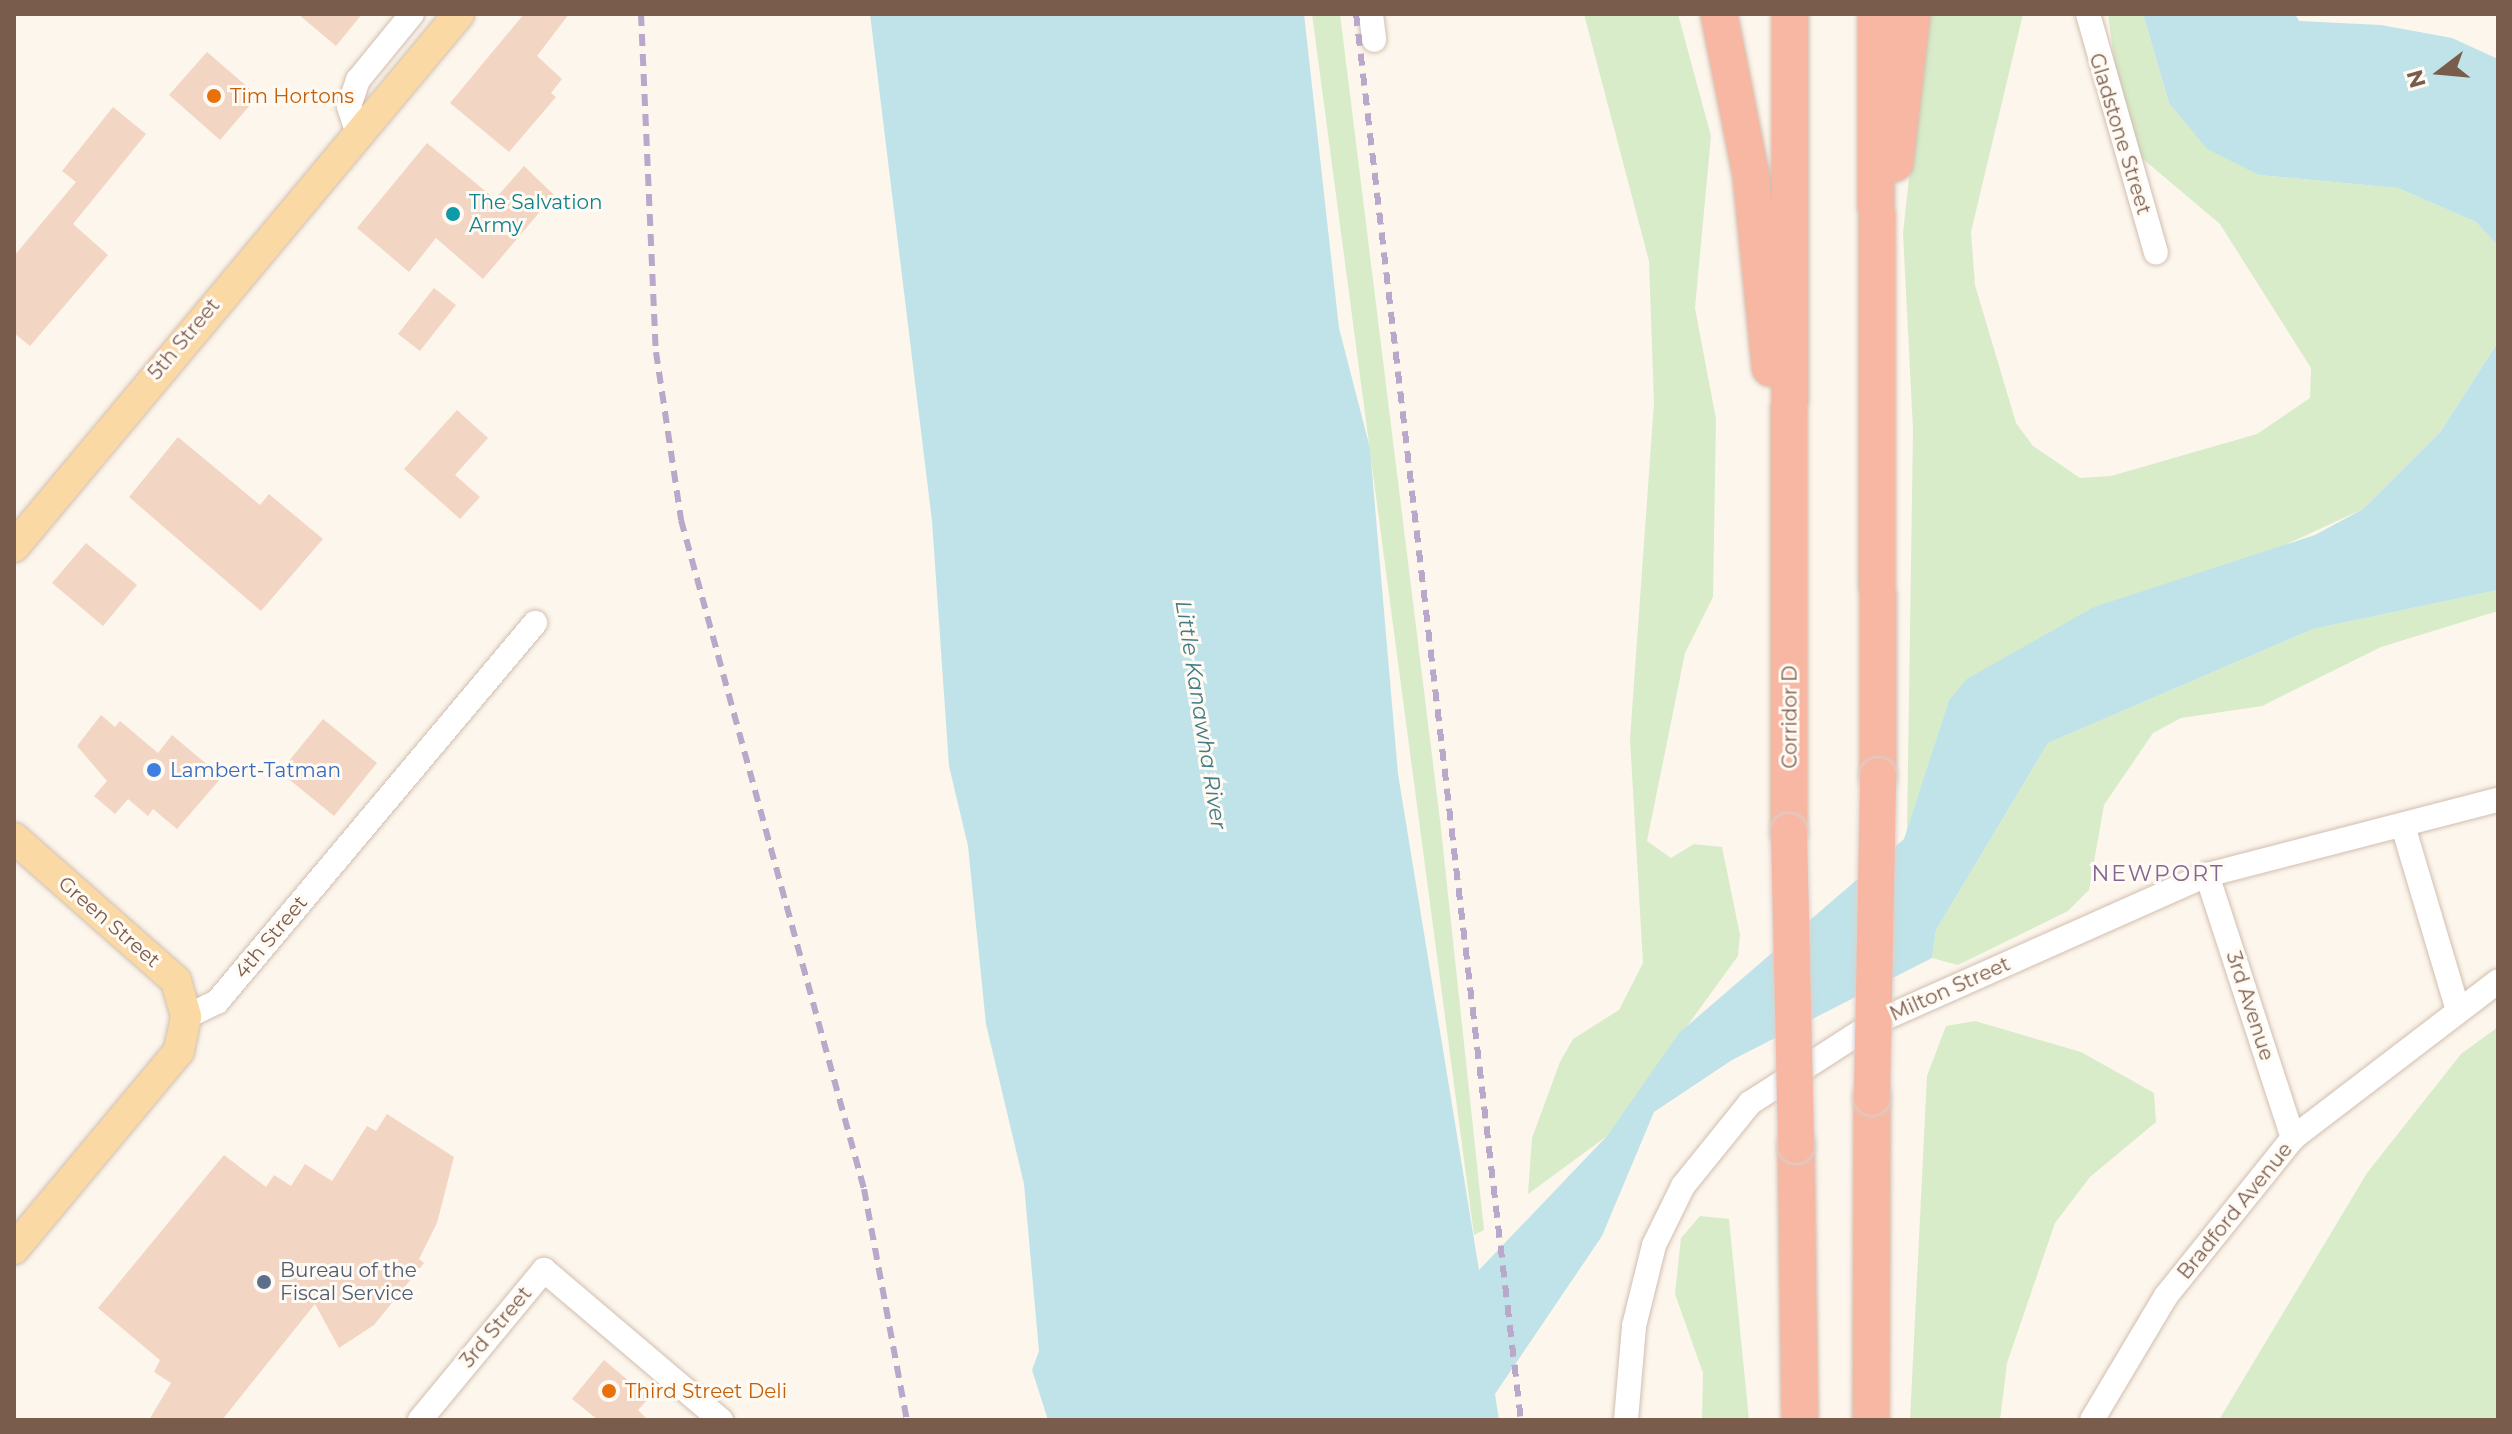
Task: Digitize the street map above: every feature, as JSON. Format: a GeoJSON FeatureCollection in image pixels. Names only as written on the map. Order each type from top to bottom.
{"type":"FeatureCollection","features":[{"type":"Feature","properties":{"kind":"highway"},"geometry":{"type":"LineString","coordinates":[[1719,14],[1751,176],[1791,574]]}},
{"type":"Feature","properties":{"kind":"highway","name":"Corridor D"},"geometry":{"type":"LineString","coordinates":[[1790,14],[1789,832],[1800,1420]]}},
{"type":"Feature","properties":{"kind":"highway"},"geometry":{"type":"LineString","coordinates":[[1871,1420],[1872,1097],[1878,776],[1874,343],[1876,14]]}},
{"type":"Feature","properties":{"kind":"highway"},"geometry":{"type":"LineString","coordinates":[[1874,343],[1912,14]]}},
{"type":"Feature","properties":{"kind":"main road","name":"5th Street"},"geometry":{"type":"LineString","coordinates":[[14,547],[459,14]]}},
{"type":"Feature","properties":{"kind":"main road","name":"Green Street"},"geometry":{"type":"LineString","coordinates":[[14,838],[176,981],[186,1017]]}},
{"type":"Feature","properties":{"kind":"main road"},"geometry":{"type":"LineString","coordinates":[[14,1249],[179,1051],[186,1017]]}},
{"type":"Feature","properties":{"kind":"street"},"geometry":{"type":"LineString","coordinates":[[358,134],[349,106],[358,80],[412,14]]}},
{"type":"Feature","properties":{"kind":"street"},"geometry":{"type":"LineString","coordinates":[[1371,14],[1374,40]]}},
{"type":"Feature","properties":{"kind":"street","name":"Gladstone Street"},"geometry":{"type":"LineString","coordinates":[[2088,14],[2156,253]]}},
{"type":"Feature","properties":{"kind":"street","name":"4th Street"},"geometry":{"type":"LineString","coordinates":[[186,1017],[217,1002],[535,623]]}},
{"type":"Feature","properties":{"kind":"street","name":"Milton Street"},"geometry":{"type":"LineString","coordinates":[[1626,1420],[1634,1326],[1654,1245],[1683,1186],[1750,1103],[1874,1023],[2207,875],[2498,800]]}},
{"type":"Feature","properties":{"kind":"street"},"geometry":{"type":"LineString","coordinates":[[2403,826],[2458,1010]]}},
{"type":"Feature","properties":{"kind":"street","name":"3rd Avenue"},"geometry":{"type":"LineString","coordinates":[[2207,875],[2293,1138]]}},
{"type":"Feature","properties":{"kind":"street","name":"Bradford Avenue"},"geometry":{"type":"LineString","coordinates":[[2092,1420],[2166,1296],[2293,1138],[2498,981]]}},
{"type":"Feature","properties":{"kind":"street","name":"3rd Street"},"geometry":{"type":"LineString","coordinates":[[420,1420],[544,1270],[721,1420]]}},
{"type":"Feature","properties":{"kind":"green space"},"geometry":{"type":"Polygon","coordinates":[[[1312,14],[1340,14],[1440,820],[1484,1230],[1474,1235],[1312,14]]]}},
{"type":"Feature","properties":{"kind":"green space"},"geometry":{"type":"Polygon","coordinates":[[[1584,14],[1678,14],[1711,136],[1695,308],[1716,419],[1713,597],[1685,653],[1647,841],[1671,858],[1694,844],[1722,847],[1740,935],[1738,956],[1607,1136],[1528,1194],[1532,1138],[1560,1062],[1573,1039],[1619,1010],[1643,963],[1630,739],[1654,403],[1649,261],[1584,14]]]}},
{"type":"Feature","properties":{"kind":"green space"},"geometry":{"type":"Polygon","coordinates":[[[1927,14],[2023,14],[1971,232],[1975,285],[2016,423],[2033,446],[2080,478],[2111,476],[2257,434],[2310,398],[2311,368],[2220,224],[2137,154],[2123,127],[2108,14],[2143,14],[2169,103],[2259,175],[2398,188],[2476,222],[2498,246],[2498,342],[2441,431],[2363,509],[1949,700],[1907,831],[1913,429],[1903,233],[1927,14]]]}},
{"type":"Feature","properties":{"kind":"green space"},"geometry":{"type":"Polygon","coordinates":[[[2498,590],[2498,611],[2381,647],[2262,706],[2181,718],[2153,733],[2104,805],[2089,890],[2068,911],[1958,965],[1932,958],[1936,930],[2048,743],[2313,629],[2498,590]]]}},
{"type":"Feature","properties":{"kind":"green space"},"geometry":{"type":"Polygon","coordinates":[[[1975,1021],[2081,1052],[2154,1093],[2156,1122],[2090,1177],[2055,1223],[2007,1363],[2000,1420],[1910,1420],[1927,1076],[1946,1026],[1975,1021]]]}},
{"type":"Feature","properties":{"kind":"green space"},"geometry":{"type":"Polygon","coordinates":[[[2498,1027],[2498,1420],[2219,1420],[2367,1173],[2461,1054],[2498,1027]]]}},
{"type":"Feature","properties":{"kind":"green space"},"geometry":{"type":"Polygon","coordinates":[[[1700,1216],[1729,1219],[1749,1420],[1702,1420],[1703,1373],[1675,1294],[1681,1238],[1700,1216]]]}},
{"type":"Feature","properties":{"kind":"water","name":"Little Kanawha River"},"geometry":{"type":"Polygon","coordinates":[[[870,14],[1304,14],[1339,328],[1370,448],[1398,774],[1479,1270],[1607,1136],[1679,1033],[1904,839],[1949,700],[1967,679],[2094,607],[2315,535],[2363,509],[2441,431],[2498,342],[2498,590],[2313,629],[2048,743],[1936,930],[1932,958],[1732,1060],[1654,1112],[1602,1236],[1495,1394],[1499,1420],[1048,1420],[1032,1370],[1039,1351],[1024,1184],[986,1024],[968,846],[949,766],[932,521],[870,14]]]}},
{"type":"Feature","properties":{"kind":"water"},"geometry":{"type":"Polygon","coordinates":[[[2143,14],[2295,14],[2299,21],[2381,25],[2452,38],[2498,59],[2498,246],[2476,222],[2398,188],[2259,175],[2207,149],[2169,103],[2143,14]]]}},
{"type":"Feature","properties":{"kind":"building"},"geometry":{"type":"Polygon","coordinates":[[[298,14],[362,14],[336,46],[298,14]]]}},
{"type":"Feature","properties":{"kind":"building"},"geometry":{"type":"Polygon","coordinates":[[[524,14],[569,14],[537,56],[562,79],[551,93],[556,97],[509,152],[450,103],[524,14]]]}},
{"type":"Feature","properties":{"kind":"building","name":"Tim Hortons"},"geometry":{"type":"Polygon","coordinates":[[[207,52],[258,96],[220,140],[169,95],[207,52]]]}},
{"type":"Feature","properties":{"kind":"building"},"geometry":{"type":"Polygon","coordinates":[[[113,107],[146,134],[73,224],[108,255],[30,346],[14,333],[14,256],[76,182],[62,171],[113,107]]]}},
{"type":"Feature","properties":{"kind":"building","name":"The Salvation Army"},"geometry":{"type":"Polygon","coordinates":[[[427,143],[495,199],[524,166],[554,195],[483,279],[436,238],[409,272],[357,228],[427,143]]]}},
{"type":"Feature","properties":{"kind":"building"},"geometry":{"type":"Polygon","coordinates":[[[434,288],[456,305],[420,351],[398,334],[434,288]]]}},
{"type":"Feature","properties":{"kind":"building"},"geometry":{"type":"Polygon","coordinates":[[[457,410],[488,438],[455,475],[480,497],[460,519],[404,469],[457,410]]]}},
{"type":"Feature","properties":{"kind":"building"},"geometry":{"type":"Polygon","coordinates":[[[178,437],[260,505],[269,494],[323,539],[261,611],[129,497],[178,437]]]}},
{"type":"Feature","properties":{"kind":"building"},"geometry":{"type":"Polygon","coordinates":[[[86,543],[137,585],[103,626],[52,583],[86,543]]]}},
{"type":"Feature","properties":{"kind":"building","name":"Lambert-Tatman"},"geometry":{"type":"Polygon","coordinates":[[[101,715],[115,727],[120,721],[158,753],[172,735],[222,777],[177,829],[153,809],[148,816],[128,799],[115,814],[94,796],[107,781],[77,746],[101,715]]]}},
{"type":"Feature","properties":{"kind":"building"},"geometry":{"type":"Polygon","coordinates":[[[323,719],[377,763],[334,816],[280,772],[323,719]]]}},
{"type":"Feature","properties":{"kind":"building","name":"Bureau of the Fiscal Service"},"geometry":{"type":"Polygon","coordinates":[[[387,1114],[454,1157],[437,1223],[419,1259],[424,1263],[374,1325],[339,1348],[315,1304],[222,1420],[149,1420],[171,1383],[154,1372],[160,1360],[98,1308],[224,1155],[266,1187],[274,1175],[291,1186],[305,1164],[332,1181],[367,1126],[376,1131],[387,1114]]]}},
{"type":"Feature","properties":{"kind":"building","name":"Third Street Deli"},"geometry":{"type":"Polygon","coordinates":[[[604,1360],[649,1398],[638,1410],[648,1420],[598,1420],[572,1399],[604,1360]]]}},
{"type":"Feature","properties":{"kind":"railway"},"geometry":{"type":"LineString","coordinates":[[641,14],[656,352],[681,520],[864,1189],[907,1420]]}},
{"type":"Feature","properties":{"kind":"railway"},"geometry":{"type":"LineString","coordinates":[[1356,14],[1521,1420]]}},
{"type":"Feature","properties":{"kind":"place","name":"Tim Hortons"},"geometry":{"type":"Point","coordinates":[214,96]}},
{"type":"Feature","properties":{"kind":"place","name":"The Salvation Army"},"geometry":{"type":"Point","coordinates":[453,214]}},
{"type":"Feature","properties":{"kind":"place","name":"Lambert-Tatman"},"geometry":{"type":"Point","coordinates":[154,770]}},
{"type":"Feature","properties":{"kind":"place","name":"Bureau of the Fiscal Service"},"geometry":{"type":"Point","coordinates":[264,1282]}},
{"type":"Feature","properties":{"kind":"place","name":"Third Street Deli"},"geometry":{"type":"Point","coordinates":[609,1391]}},
{"type":"Feature","properties":{"kind":"district","name":"NEWPORT"},"geometry":{"type":"Point","coordinates":[2158,874]}}]}
